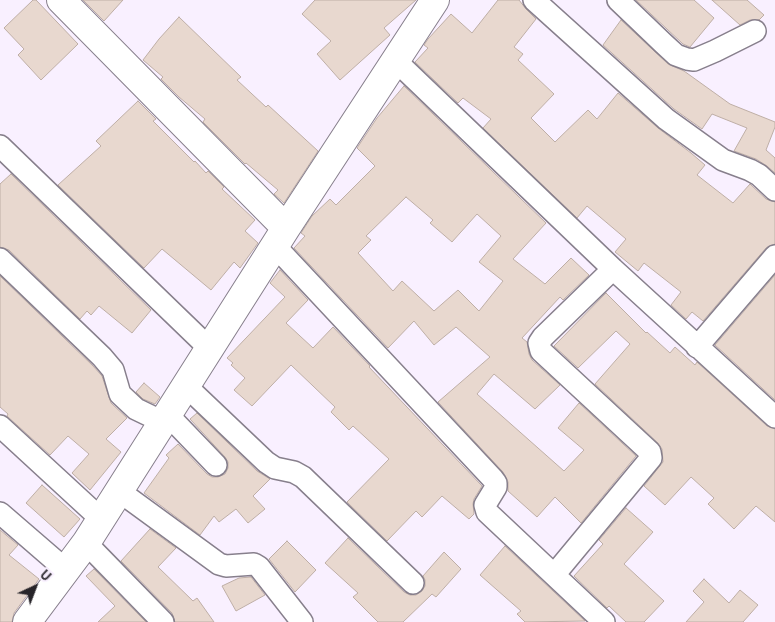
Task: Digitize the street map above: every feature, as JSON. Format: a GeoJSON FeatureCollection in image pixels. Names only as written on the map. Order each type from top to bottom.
{"type":"FeatureCollection","features":[{"type":"Feature","properties":{"kind":"street"},"geometry":{"type":"LineString","coordinates":[[61,0],[280,237],[494,479],[496,487],[485,505],[487,512],[604,622]]}},
{"type":"Feature","properties":{"kind":"street"},"geometry":{"type":"LineString","coordinates":[[27,622],[86,542],[280,237],[435,0]]}},
{"type":"Feature","properties":{"kind":"street"},"geometry":{"type":"LineString","coordinates":[[534,0],[666,119],[723,160],[760,175],[775,190]]}},
{"type":"Feature","properties":{"kind":"street"},"geometry":{"type":"LineString","coordinates":[[618,0],[676,55],[687,59],[694,60],[755,31]]}},
{"type":"Feature","properties":{"kind":"street"},"geometry":{"type":"LineString","coordinates":[[396,61],[696,347],[775,417]]}},
{"type":"Feature","properties":{"kind":"street"},"geometry":{"type":"LineString","coordinates":[[0,146],[209,348]]}},
{"type":"Feature","properties":{"kind":"street"},"geometry":{"type":"LineString","coordinates":[[696,347],[775,256]]}},
{"type":"Feature","properties":{"kind":"street"},"geometry":{"type":"LineString","coordinates":[[0,259],[102,357],[113,370],[120,394],[136,409],[165,419],[216,465]]}},
{"type":"Feature","properties":{"kind":"street"},"geometry":{"type":"LineString","coordinates":[[554,575],[651,458],[650,452],[541,351],[539,343],[613,269]]}},
{"type":"Feature","properties":{"kind":"street"},"geometry":{"type":"LineString","coordinates":[[186,386],[266,462],[275,468],[303,476],[413,583]]}},
{"type":"Feature","properties":{"kind":"street"},"geometry":{"type":"LineString","coordinates":[[0,426],[101,518]]}},
{"type":"Feature","properties":{"kind":"street"},"geometry":{"type":"LineString","coordinates":[[119,491],[219,564],[232,566],[254,564],[302,622]]}},
{"type":"Feature","properties":{"kind":"street"},"geometry":{"type":"LineString","coordinates":[[0,513],[66,570]]}},
{"type":"Feature","properties":{"kind":"street"},"geometry":{"type":"LineString","coordinates":[[86,542],[163,622]]}},
{"type":"Feature","properties":{"kind":"building"},"geometry":{"type":"Polygon","coordinates":[[[33,0],[36,0],[78,44],[41,80],[18,55],[24,49],[4,28],[33,0]]]}},
{"type":"Feature","properties":{"kind":"building"},"geometry":{"type":"Polygon","coordinates":[[[83,0],[123,0],[104,21],[83,0]]]}},
{"type":"Feature","properties":{"kind":"building"},"geometry":{"type":"Polygon","coordinates":[[[315,0],[416,0],[384,28],[390,35],[340,80],[317,54],[331,41],[302,14],[315,0]]]}},
{"type":"Feature","properties":{"kind":"building"},"geometry":{"type":"Polygon","coordinates":[[[498,0],[519,0],[536,19],[514,47],[523,54],[518,60],[554,94],[531,118],[555,142],[588,110],[597,119],[618,93],[705,165],[697,175],[733,203],[750,184],[766,199],[775,202],[775,244],[766,248],[703,321],[692,312],[686,319],[671,305],[681,292],[644,263],[638,271],[615,252],[626,239],[587,206],[577,218],[483,128],[491,119],[463,98],[458,103],[415,62],[428,48],[424,45],[428,39],[451,14],[472,33],[498,0]]]}},
{"type":"Feature","properties":{"kind":"building"},"geometry":{"type":"Polygon","coordinates":[[[636,0],[694,0],[714,18],[690,47],[683,44],[636,0]]]}},
{"type":"Feature","properties":{"kind":"building"},"geometry":{"type":"Polygon","coordinates":[[[712,0],[747,0],[764,15],[759,20],[750,20],[740,25],[712,0]]]}},
{"type":"Feature","properties":{"kind":"building"},"geometry":{"type":"Polygon","coordinates":[[[179,17],[241,77],[237,80],[266,107],[268,105],[318,151],[284,203],[274,194],[278,190],[245,164],[203,122],[205,119],[179,97],[161,79],[163,77],[143,60],[179,17]]]}},
{"type":"Feature","properties":{"kind":"building"},"geometry":{"type":"Polygon","coordinates":[[[621,20],[668,64],[684,71],[730,104],[775,122],[775,127],[766,150],[775,158],[775,173],[756,159],[734,151],[747,128],[712,114],[702,129],[674,109],[603,45],[621,20]]]}},
{"type":"Feature","properties":{"kind":"building"},"geometry":{"type":"Polygon","coordinates":[[[404,86],[546,223],[513,259],[545,284],[571,258],[589,275],[563,300],[560,297],[522,338],[527,342],[532,360],[560,385],[535,409],[494,374],[477,394],[564,471],[584,450],[558,428],[579,403],[636,456],[581,523],[555,497],[537,517],[508,491],[508,482],[503,472],[438,402],[490,357],[456,327],[434,345],[414,321],[388,348],[294,248],[305,236],[301,233],[312,216],[330,199],[336,205],[375,166],[357,148],[377,118],[404,86]],[[406,197],[366,236],[371,240],[358,253],[393,291],[402,281],[434,311],[458,290],[479,311],[503,281],[479,262],[501,236],[477,214],[452,242],[430,223],[433,220],[406,197]]]}},
{"type":"Feature","properties":{"kind":"building"},"geometry":{"type":"Polygon","coordinates":[[[138,101],[156,119],[153,121],[206,173],[208,171],[224,187],[222,189],[255,220],[245,231],[258,243],[240,268],[234,262],[211,290],[162,249],[144,268],[58,185],[101,146],[96,141],[138,101]]]}},
{"type":"Feature","properties":{"kind":"building"},"geometry":{"type":"Polygon","coordinates":[[[11,174],[151,310],[132,333],[99,306],[91,315],[87,311],[80,319],[9,250],[0,247],[0,184],[11,174]]]}},
{"type":"Feature","properties":{"kind":"building"},"geometry":{"type":"Polygon","coordinates":[[[280,270],[308,300],[286,323],[313,348],[333,327],[482,486],[474,499],[474,514],[469,519],[442,496],[422,517],[416,511],[387,541],[347,502],[389,459],[353,426],[349,430],[331,412],[335,407],[291,365],[252,406],[234,390],[245,378],[231,365],[233,363],[227,358],[285,297],[270,283],[280,270]]]}},
{"type":"Feature","properties":{"kind":"building"},"geometry":{"type":"Polygon","coordinates":[[[775,275],[775,400],[715,345],[775,275]]]}},
{"type":"Feature","properties":{"kind":"building"},"geometry":{"type":"Polygon","coordinates":[[[0,276],[102,376],[111,403],[127,418],[106,439],[121,452],[90,490],[72,473],[89,454],[68,436],[50,455],[7,416],[8,414],[0,407],[0,276]]]}},
{"type":"Feature","properties":{"kind":"building"},"geometry":{"type":"Polygon","coordinates":[[[606,293],[646,333],[670,353],[675,347],[695,365],[697,362],[767,426],[775,429],[775,522],[756,506],[734,529],[708,504],[714,498],[691,477],[665,505],[644,486],[663,462],[662,449],[658,443],[595,384],[630,344],[616,331],[578,368],[554,346],[606,293]]]}},
{"type":"Feature","properties":{"kind":"building"},"geometry":{"type":"Polygon","coordinates":[[[144,383],[160,397],[155,404],[143,399],[136,392],[144,383]]]}},
{"type":"Feature","properties":{"kind":"building"},"geometry":{"type":"Polygon","coordinates":[[[197,413],[257,471],[270,479],[253,496],[265,509],[248,523],[236,509],[219,522],[214,516],[200,535],[144,493],[169,458],[166,455],[178,444],[207,474],[212,477],[218,477],[225,474],[228,462],[225,457],[190,419],[197,413]]]}},
{"type":"Feature","properties":{"kind":"building"},"geometry":{"type":"Polygon","coordinates":[[[42,485],[80,519],[64,537],[26,503],[42,485]]]}},
{"type":"Feature","properties":{"kind":"building"},"geometry":{"type":"Polygon","coordinates":[[[626,508],[653,532],[624,564],[664,601],[644,622],[626,622],[609,606],[607,608],[574,576],[603,544],[599,540],[626,508]]]}},
{"type":"Feature","properties":{"kind":"building"},"geometry":{"type":"Polygon","coordinates":[[[150,529],[176,548],[158,567],[193,601],[197,598],[214,622],[175,622],[172,613],[121,561],[150,529]]]}},
{"type":"Feature","properties":{"kind":"building"},"geometry":{"type":"Polygon","coordinates":[[[0,530],[18,545],[9,555],[39,579],[14,613],[12,622],[0,622],[0,530]]]}},
{"type":"Feature","properties":{"kind":"building"},"geometry":{"type":"Polygon","coordinates":[[[348,538],[404,592],[410,595],[416,595],[422,591],[425,586],[423,576],[444,552],[461,569],[436,597],[432,594],[403,622],[378,622],[353,597],[358,593],[325,563],[348,538]]]}},
{"type":"Feature","properties":{"kind":"building"},"geometry":{"type":"Polygon","coordinates":[[[287,541],[316,570],[295,592],[269,559],[287,541]]]}},
{"type":"Feature","properties":{"kind":"building"},"geometry":{"type":"Polygon","coordinates":[[[505,546],[585,621],[525,622],[517,614],[521,611],[480,575],[505,546]]]}},
{"type":"Feature","properties":{"kind":"building"},"geometry":{"type":"Polygon","coordinates":[[[94,569],[146,622],[98,622],[115,606],[86,576],[94,569]]]}},
{"type":"Feature","properties":{"kind":"building"},"geometry":{"type":"Polygon","coordinates":[[[251,577],[265,595],[236,611],[222,586],[239,578],[251,577]]]}},
{"type":"Feature","properties":{"kind":"building"},"geometry":{"type":"Polygon","coordinates":[[[704,579],[729,603],[740,590],[758,605],[743,622],[686,622],[704,602],[693,591],[704,579]]]}}]}
